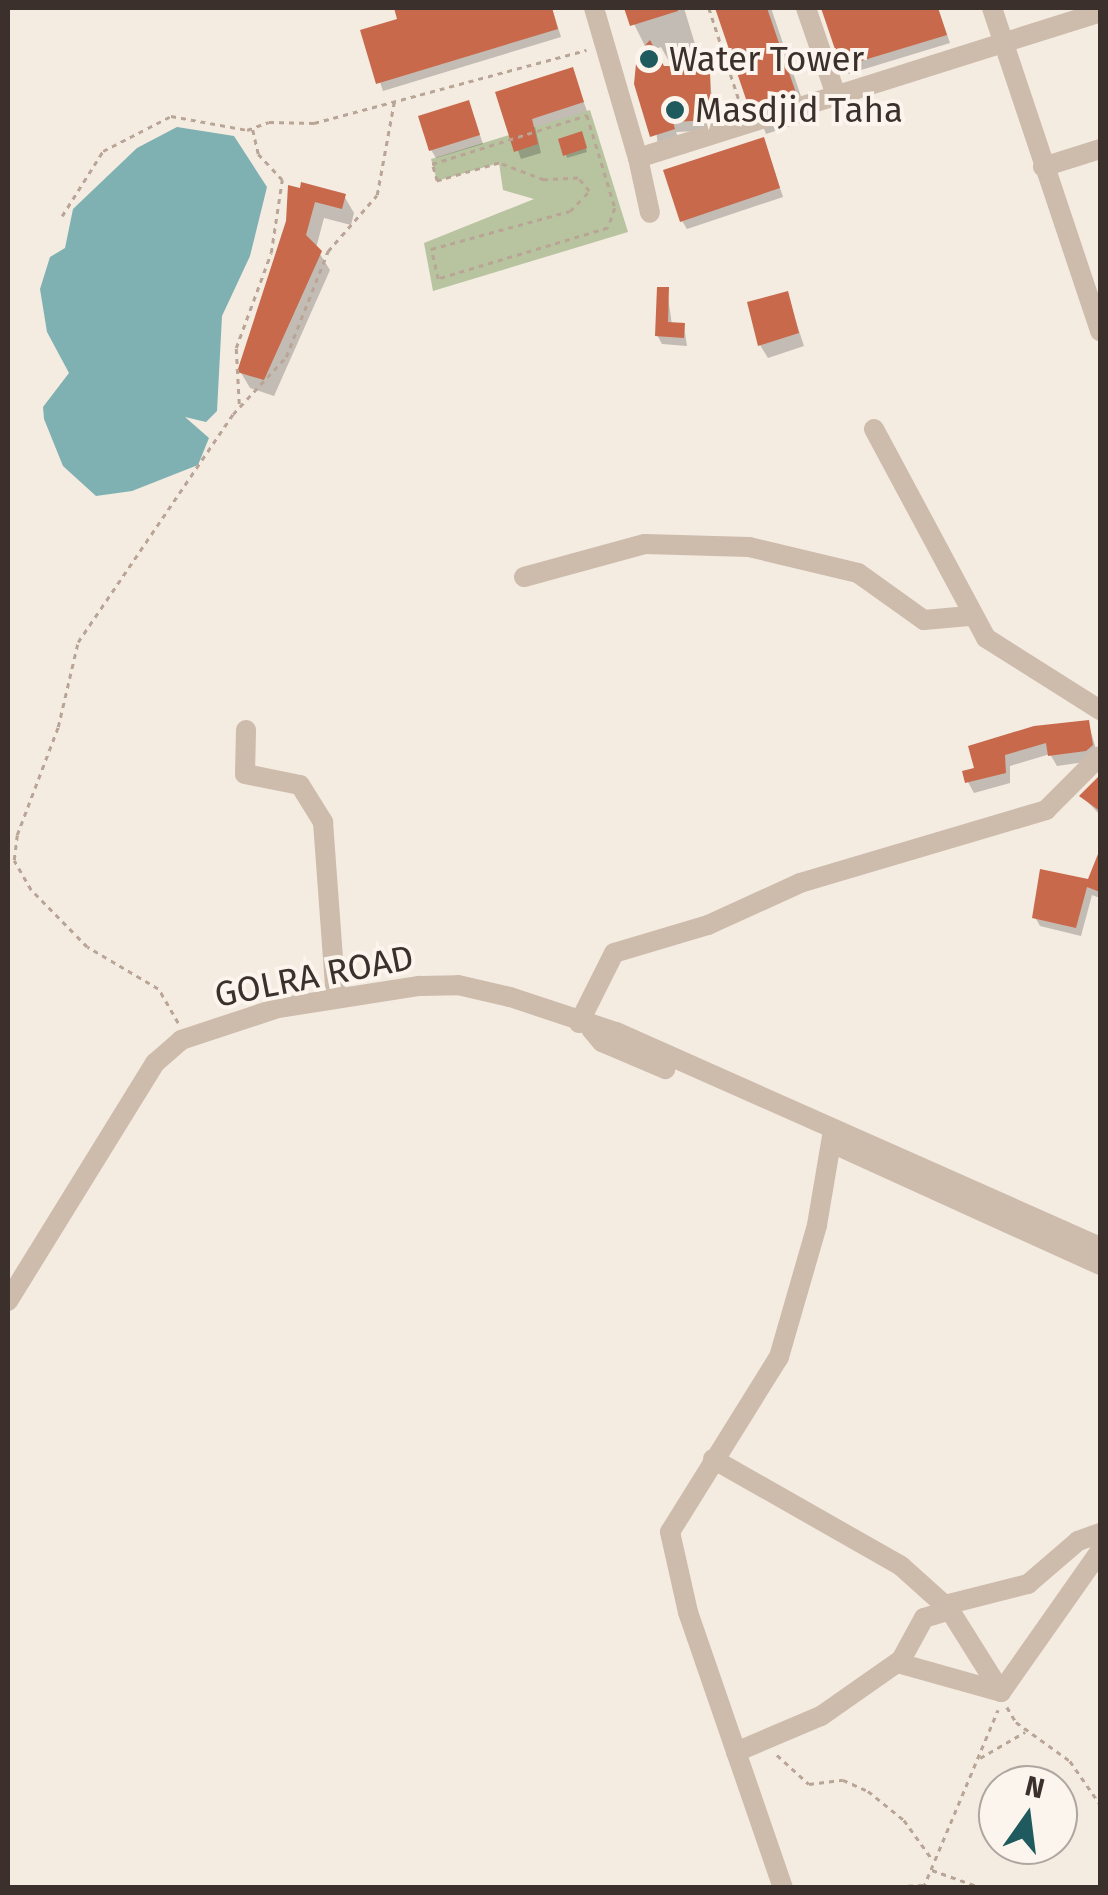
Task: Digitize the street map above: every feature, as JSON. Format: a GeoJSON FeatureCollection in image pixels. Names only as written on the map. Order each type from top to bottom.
{"type":"FeatureCollection","features":[{"type":"Feature","properties":{"kind":"street"},"geometry":{"type":"LineString","coordinates":[[594,8],[638,158],[650,214]]}},
{"type":"Feature","properties":{"kind":"street"},"geometry":{"type":"LineString","coordinates":[[806,8],[836,95]]}},
{"type":"Feature","properties":{"kind":"street"},"geometry":{"type":"LineString","coordinates":[[992,8],[1043,166],[1097,308],[1100,332]]}},
{"type":"Feature","properties":{"kind":"street"},"geometry":{"type":"LineString","coordinates":[[638,158],[1100,12]]}},
{"type":"Feature","properties":{"kind":"street"},"geometry":{"type":"LineString","coordinates":[[1043,166],[1100,149]]}},
{"type":"Feature","properties":{"kind":"street"},"geometry":{"type":"LineString","coordinates":[[874,430],[972,602],[969,616],[986,638],[1100,710]]}},
{"type":"Feature","properties":{"kind":"street"},"geometry":{"type":"LineString","coordinates":[[524,577],[645,544],[748,547],[858,573],[924,620],[969,616]]}},
{"type":"Feature","properties":{"kind":"street"},"geometry":{"type":"LineString","coordinates":[[246,730],[245,774],[300,785],[310,791],[323,822],[336,999]]}},
{"type":"Feature","properties":{"kind":"street"},"geometry":{"type":"LineString","coordinates":[[584,1025],[614,953],[708,926],[800,883],[1046,810],[1100,756]]}},
{"type":"Feature","properties":{"kind":"street","name":"GOLRA ROAD"},"geometry":{"type":"LineString","coordinates":[[8,1301],[155,1063],[186,1038],[278,1008],[458,985],[584,1025],[602,1042],[1100,1247]]}},
{"type":"Feature","properties":{"kind":"street"},"geometry":{"type":"LineString","coordinates":[[783,1888],[670,1554],[681,1506],[779,1357],[790,1328],[832,1136]]}},
{"type":"Feature","properties":{"kind":"street","name":"GOLRA ROAD"},"geometry":{"type":"LineString","coordinates":[[832,1136],[1100,1265]]}},
{"type":"Feature","properties":{"kind":"street"},"geometry":{"type":"LineString","coordinates":[[713,1460],[878,1550],[947,1608],[1001,1692]]}},
{"type":"Feature","properties":{"kind":"street"},"geometry":{"type":"LineString","coordinates":[[736,1752],[808,1725],[898,1662],[916,1625],[947,1608],[1028,1584],[1078,1541],[1100,1533]]}},
{"type":"Feature","properties":{"kind":"street"},"geometry":{"type":"LineString","coordinates":[[1001,1692],[1100,1551]]}},
{"type":"Feature","properties":{"kind":"street"},"geometry":{"type":"LineString","coordinates":[[898,1662],[1001,1692]]}},
{"type":"Feature","properties":{"kind":"path"},"geometry":{"type":"LineString","coordinates":[[709,8],[747,124]]}},
{"type":"Feature","properties":{"kind":"path"},"geometry":{"type":"LineString","coordinates":[[62,216],[103,151],[142,129],[184,115],[252,127],[349,117],[606,44]]}},
{"type":"Feature","properties":{"kind":"path"},"geometry":{"type":"LineString","coordinates":[[186,1038],[158,989],[87,947],[31,890],[14,848],[58,727],[78,642],[239,406],[275,375],[306,317],[328,251],[372,206],[394,102]]}},
{"type":"Feature","properties":{"kind":"path"},"geometry":{"type":"LineString","coordinates":[[587,116],[615,208],[608,228],[438,278],[431,249],[570,211],[588,191],[578,178],[544,180],[499,163],[437,181],[432,164],[587,116]]}},
{"type":"Feature","properties":{"kind":"path"},"geometry":{"type":"LineString","coordinates":[[239,406],[236,348],[271,254],[282,180],[258,154],[252,127]]}},
{"type":"Feature","properties":{"kind":"path"},"geometry":{"type":"LineString","coordinates":[[858,1888],[924,1886],[932,1859],[1004,1699],[1028,1730],[1056,1747],[1100,1804]]}},
{"type":"Feature","properties":{"kind":"path"},"geometry":{"type":"LineString","coordinates":[[979,1758],[1028,1730]]}},
{"type":"Feature","properties":{"kind":"path"},"geometry":{"type":"LineString","coordinates":[[769,1740],[799,1780],[843,1780],[868,1791],[904,1820],[932,1859]]}},
{"type":"Feature","properties":{"kind":"path"},"geometry":{"type":"LineString","coordinates":[[931,1870],[982,1888]]}},
{"type":"Feature","properties":{"kind":"green space"},"geometry":{"type":"Polygon","coordinates":[[[590,110],[628,232],[433,291],[424,243],[534,199],[503,190],[499,163],[437,181],[431,159],[590,110]]]}},
{"type":"Feature","properties":{"kind":"water"},"geometry":{"type":"Polygon","coordinates":[[[177,127],[234,136],[267,187],[250,256],[222,316],[217,411],[206,422],[185,417],[209,438],[198,465],[132,491],[96,496],[63,466],[44,419],[43,407],[69,373],[47,332],[40,289],[50,257],[65,248],[73,209],[137,148],[177,127]]]}},
{"type":"Feature","properties":{"kind":"building"},"geometry":{"type":"Polygon","coordinates":[[[394,8],[552,8],[558,29],[376,84],[360,30],[397,19],[394,8]]]}},
{"type":"Feature","properties":{"kind":"building"},"geometry":{"type":"Polygon","coordinates":[[[624,8],[678,8],[678,11],[630,26],[624,8]]]}},
{"type":"Feature","properties":{"kind":"building"},"geometry":{"type":"Polygon","coordinates":[[[715,8],[767,8],[796,93],[749,108],[715,8]]]}},
{"type":"Feature","properties":{"kind":"building"},"geometry":{"type":"Polygon","coordinates":[[[821,8],[938,8],[947,35],[841,67],[821,8]]]}},
{"type":"Feature","properties":{"kind":"building","name":"Masdjid Taha"},"geometry":{"type":"Polygon","coordinates":[[[650,40],[664,66],[710,66],[711,120],[673,122],[675,129],[650,137],[634,84],[637,54],[650,40]]]}},
{"type":"Feature","properties":{"kind":"building"},"geometry":{"type":"Polygon","coordinates":[[[573,67],[584,102],[532,119],[538,144],[514,152],[495,92],[573,67]]]}},
{"type":"Feature","properties":{"kind":"building"},"geometry":{"type":"Polygon","coordinates":[[[469,100],[480,135],[429,151],[418,116],[469,100]]]}},
{"type":"Feature","properties":{"kind":"building"},"geometry":{"type":"Polygon","coordinates":[[[582,131],[587,148],[563,156],[558,139],[582,131]]]}},
{"type":"Feature","properties":{"kind":"building"},"geometry":{"type":"Polygon","coordinates":[[[764,137],[780,188],[680,222],[663,170],[764,137]]]}},
{"type":"Feature","properties":{"kind":"building"},"geometry":{"type":"Polygon","coordinates":[[[301,182],[346,194],[342,209],[315,202],[306,235],[322,251],[264,380],[237,372],[286,221],[288,185],[300,188],[301,182]]]}},
{"type":"Feature","properties":{"kind":"building"},"geometry":{"type":"Polygon","coordinates":[[[657,287],[669,287],[668,322],[685,323],[684,338],[655,336],[657,287]]]}},
{"type":"Feature","properties":{"kind":"building"},"geometry":{"type":"Polygon","coordinates":[[[788,291],[799,333],[758,346],[747,302],[788,291]]]}},
{"type":"Feature","properties":{"kind":"building"},"geometry":{"type":"Polygon","coordinates":[[[1089,720],[1093,745],[1086,751],[1048,756],[1046,743],[1005,755],[1006,773],[965,783],[962,771],[974,768],[968,746],[1034,726],[1089,720]]]}},
{"type":"Feature","properties":{"kind":"building"},"geometry":{"type":"Polygon","coordinates":[[[1100,775],[1100,811],[1079,796],[1100,775]]]}},
{"type":"Feature","properties":{"kind":"building"},"geometry":{"type":"Polygon","coordinates":[[[1100,849],[1100,892],[1087,887],[1076,928],[1032,918],[1040,869],[1088,879],[1100,849]]]}},
{"type":"Feature","properties":{"kind":"place","name":"Water Tower"},"geometry":{"type":"Point","coordinates":[649,59]}},
{"type":"Feature","properties":{"kind":"place","name":"Masdjid Taha"},"geometry":{"type":"Point","coordinates":[675,110]}}]}
